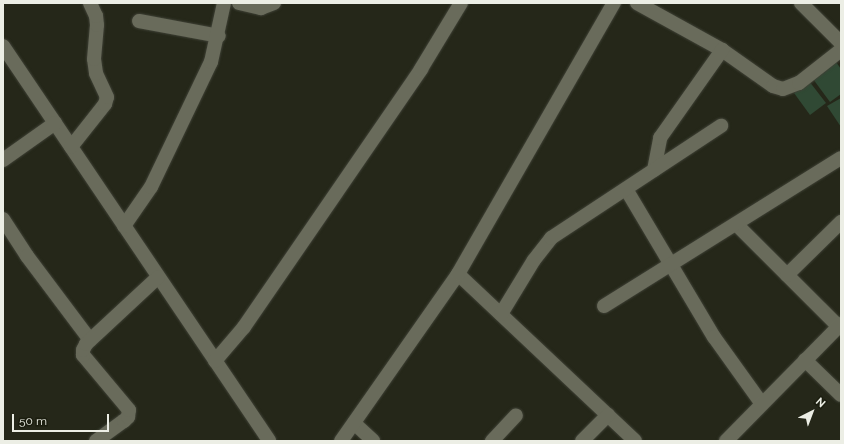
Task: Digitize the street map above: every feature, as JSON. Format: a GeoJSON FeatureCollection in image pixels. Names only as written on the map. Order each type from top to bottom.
{"type":"FeatureCollection","features":[{"type":"Feature","properties":{"kind":"street"},"geometry":{"type":"LineString","coordinates":[[71,147],[105,104],[107,97],[96,73],[94,59],[97,25],[96,16],[90,3]]}},
{"type":"Feature","properties":{"kind":"street"},"geometry":{"type":"LineString","coordinates":[[124,226],[151,187],[211,62],[219,36],[224,3]]}},
{"type":"Feature","properties":{"kind":"street"},"geometry":{"type":"LineString","coordinates":[[239,3],[261,8],[274,3]]}},
{"type":"Feature","properties":{"kind":"street"},"geometry":{"type":"LineString","coordinates":[[215,361],[244,327],[280,276],[421,69],[461,3]]}},
{"type":"Feature","properties":{"kind":"street"},"geometry":{"type":"LineString","coordinates":[[341,441],[458,274],[614,3]]}},
{"type":"Feature","properties":{"kind":"street"},"geometry":{"type":"LineString","coordinates":[[637,3],[722,50],[774,86],[783,89],[799,83],[841,50]]}},
{"type":"Feature","properties":{"kind":"street"},"geometry":{"type":"LineString","coordinates":[[801,3],[841,43]]}},
{"type":"Feature","properties":{"kind":"street"},"geometry":{"type":"LineString","coordinates":[[139,21],[219,36]]}},
{"type":"Feature","properties":{"kind":"street"},"geometry":{"type":"LineString","coordinates":[[3,46],[267,440]]}},
{"type":"Feature","properties":{"kind":"street"},"geometry":{"type":"LineString","coordinates":[[654,170],[660,138],[722,50]]}},
{"type":"Feature","properties":{"kind":"street"},"geometry":{"type":"LineString","coordinates":[[3,160],[55,123]]}},
{"type":"Feature","properties":{"kind":"street"},"geometry":{"type":"LineString","coordinates":[[501,314],[534,260],[551,238],[721,126]]}},
{"type":"Feature","properties":{"kind":"street"},"geometry":{"type":"LineString","coordinates":[[604,306],[841,158]]}},
{"type":"Feature","properties":{"kind":"street"},"geometry":{"type":"LineString","coordinates":[[626,189],[669,264],[714,337],[762,404]]}},
{"type":"Feature","properties":{"kind":"street"},"geometry":{"type":"LineString","coordinates":[[3,219],[27,256],[90,340]]}},
{"type":"Feature","properties":{"kind":"street"},"geometry":{"type":"LineString","coordinates":[[787,275],[841,222]]}},
{"type":"Feature","properties":{"kind":"street"},"geometry":{"type":"LineString","coordinates":[[726,441],[840,325],[736,224]]}},
{"type":"Feature","properties":{"kind":"street"},"geometry":{"type":"LineString","coordinates":[[458,274],[635,441]]}},
{"type":"Feature","properties":{"kind":"street"},"geometry":{"type":"LineString","coordinates":[[96,441],[124,421],[128,416],[129,410],[83,355],[86,344],[158,277]]}},
{"type":"Feature","properties":{"kind":"street"},"geometry":{"type":"LineString","coordinates":[[805,360],[841,396]]}},
{"type":"Feature","properties":{"kind":"street"},"geometry":{"type":"LineString","coordinates":[[492,441],[516,415]]}},
{"type":"Feature","properties":{"kind":"street"},"geometry":{"type":"LineString","coordinates":[[582,441],[608,415]]}},
{"type":"Feature","properties":{"kind":"street"},"geometry":{"type":"LineString","coordinates":[[354,423],[373,441]]}},
{"type":"Feature","properties":{"kind":"building"},"geometry":{"type":"Polygon","coordinates":[[[836,62],[841,69],[841,94],[830,102],[813,79],[836,62]]]}},
{"type":"Feature","properties":{"kind":"building"},"geometry":{"type":"Polygon","coordinates":[[[809,81],[826,103],[810,115],[794,93],[809,81]]]}},
{"type":"Feature","properties":{"kind":"building"},"geometry":{"type":"Polygon","coordinates":[[[841,98],[841,127],[827,106],[841,98]]]}}]}
